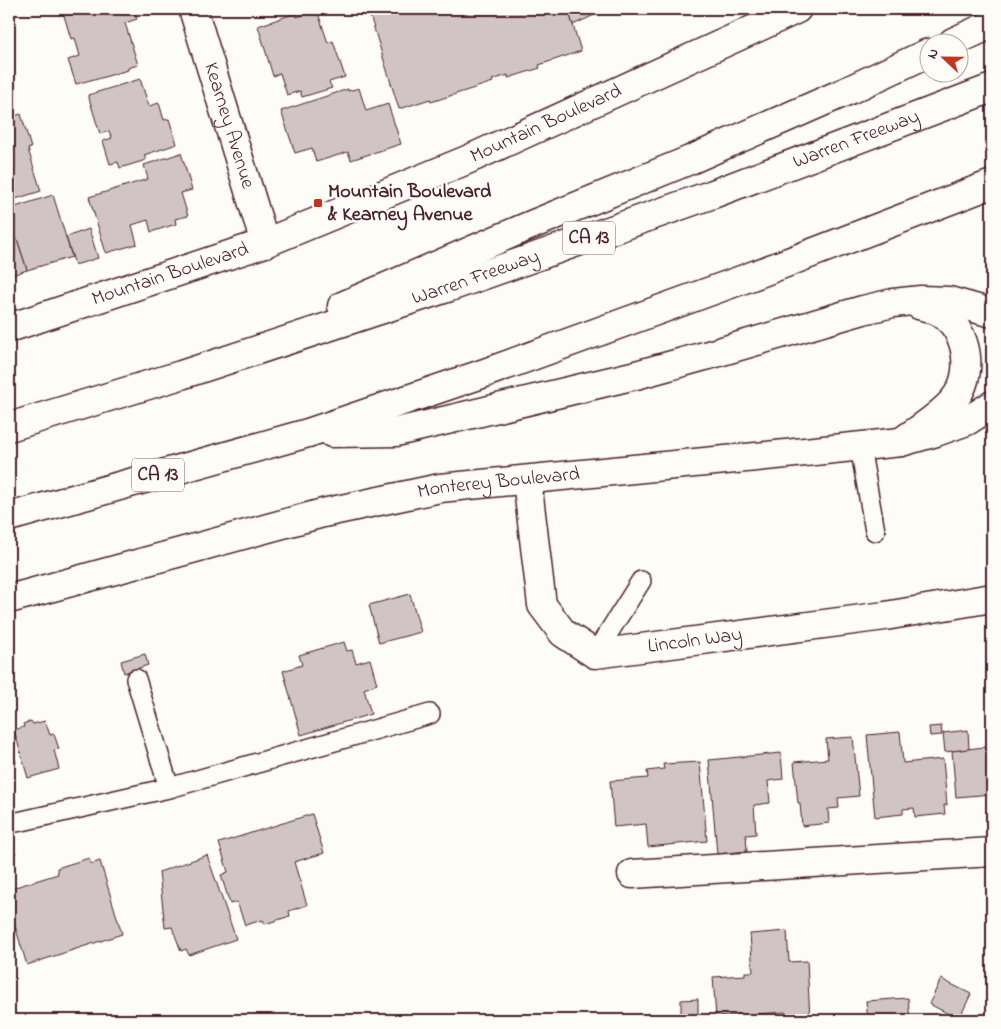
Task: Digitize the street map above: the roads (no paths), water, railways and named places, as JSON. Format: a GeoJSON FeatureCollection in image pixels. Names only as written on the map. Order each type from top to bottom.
{"type":"FeatureCollection","features":[{"type":"Feature","properties":{"kind":"main road","name":"Kearney Avenue"},"geometry":{"type":"LineString","coordinates":[[193,9],[265,243]]}},
{"type":"Feature","properties":{"kind":"main road","name":"Mountain Boulevard"},"geometry":{"type":"LineString","coordinates":[[9,328],[265,243],[467,160],[758,18],[796,9]]}},
{"type":"Feature","properties":{"kind":"main road"},"geometry":{"type":"LineString","coordinates":[[968,35],[992,24]]}},
{"type":"Feature","properties":{"kind":"main road"},"geometry":{"type":"LineString","coordinates":[[181,375],[531,225],[690,160],[918,59]]}},
{"type":"Feature","properties":{"kind":"main road","name":"Warren Freeway"},"geometry":{"type":"LineString","coordinates":[[9,427],[181,375],[450,288],[713,194],[992,88]]}},
{"type":"Feature","properties":{"kind":"main road","name":"CA 13"},"geometry":{"type":"LineString","coordinates":[[9,517],[308,433],[482,374],[735,282],[992,184]]}},
{"type":"Feature","properties":{"kind":"main road"},"geometry":{"type":"LineString","coordinates":[[308,433],[397,432],[636,375],[892,303],[921,300],[949,301],[992,313]]}},
{"type":"Feature","properties":{"kind":"main road"},"geometry":{"type":"LineString","coordinates":[[892,303],[920,306],[940,312],[954,324],[962,340],[967,360],[964,382],[954,400],[938,416],[901,442]]}},
{"type":"Feature","properties":{"kind":"main road","name":"Monterey Boulevard"},"geometry":{"type":"LineString","coordinates":[[9,599],[323,513],[440,488],[901,442],[967,421],[992,405]]}},
{"type":"Feature","properties":{"kind":"main road"},"geometry":{"type":"LineString","coordinates":[[527,480],[542,606],[564,633],[595,654]]}},
{"type":"Feature","properties":{"kind":"main road","name":"Lincoln Way"},"geometry":{"type":"LineString","coordinates":[[595,654],[885,616],[992,598]]}},
{"type":"Feature","properties":{"kind":"main road"},"geometry":{"type":"LineString","coordinates":[[632,874],[992,852]]}},
{"type":"Feature","properties":{"kind":"lane"},"geometry":{"type":"LineString","coordinates":[[860,447],[874,531]]}},
{"type":"Feature","properties":{"kind":"lane"},"geometry":{"type":"LineString","coordinates":[[595,654],[641,581]]}},
{"type":"Feature","properties":{"kind":"lane"},"geometry":{"type":"LineString","coordinates":[[136,679],[169,788]]}},
{"type":"Feature","properties":{"kind":"lane"},"geometry":{"type":"LineString","coordinates":[[9,821],[11,823],[22,822],[169,788],[430,714]]}},
{"type":"Feature","properties":{"kind":"place","name":"Mountain Boulevard & Kearney Avenue"},"geometry":{"type":"Point","coordinates":[318,203]}}]}
